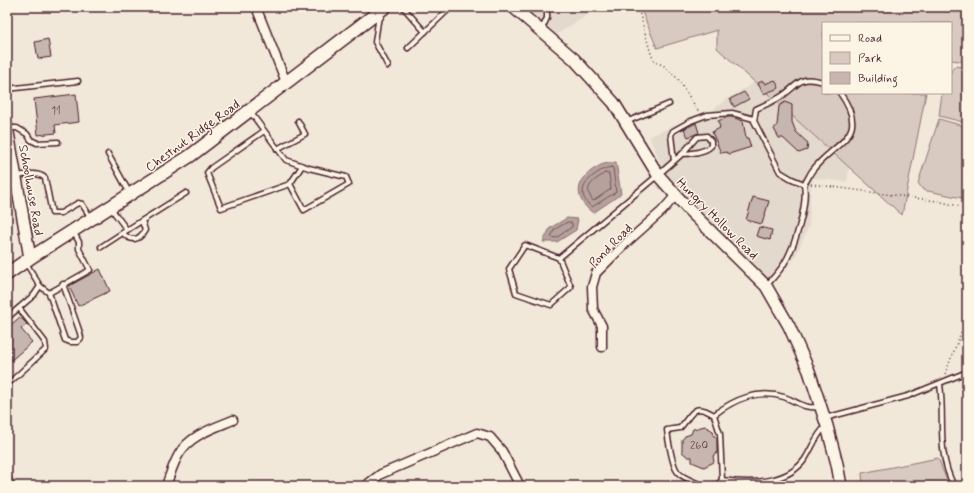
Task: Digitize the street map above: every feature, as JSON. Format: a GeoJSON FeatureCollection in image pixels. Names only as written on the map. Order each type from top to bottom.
{"type":"FeatureCollection","features":[{"type":"Feature","properties":{"kind":"main road","name":"Chestnut Ridge Road"},"geometry":{"type":"LineString","coordinates":[[7,274],[28,259],[190,156],[382,9]]}},
{"type":"Feature","properties":{"kind":"street"},"geometry":{"type":"LineString","coordinates":[[256,7],[286,82]]}},
{"type":"Feature","properties":{"kind":"street","name":"Hungry Hollow Road"},"geometry":{"type":"LineString","coordinates":[[513,7],[579,64],[614,103],[658,175],[766,286],[789,326],[809,371],[826,422],[841,486]]}},
{"type":"Feature","properties":{"kind":"street","name":"Schoolhouse Road"},"geometry":{"type":"LineString","coordinates":[[7,127],[28,259]]}},
{"type":"Feature","properties":{"kind":"street","name":"Pond Road"},"geometry":{"type":"LineString","coordinates":[[602,347],[602,326],[593,309],[592,286],[596,272],[662,211],[676,195]]}},
{"type":"Feature","properties":{"kind":"street"},"geometry":{"type":"LineString","coordinates":[[166,486],[180,453],[195,438],[233,420]]}},
{"type":"Feature","properties":{"kind":"street"},"geometry":{"type":"LineString","coordinates":[[365,486],[381,474],[463,438],[478,433],[490,437],[502,451],[520,486]]}},
{"type":"Feature","properties":{"kind":"lane"},"geometry":{"type":"LineString","coordinates":[[403,7],[425,32]]}},
{"type":"Feature","properties":{"kind":"lane"},"geometry":{"type":"LineString","coordinates":[[541,31],[547,18],[547,7]]}},
{"type":"Feature","properties":{"kind":"lane"},"geometry":{"type":"LineString","coordinates":[[408,48],[451,8]]}},
{"type":"Feature","properties":{"kind":"lane"},"geometry":{"type":"LineString","coordinates":[[382,9],[381,17],[378,22],[375,42],[388,66]]}},
{"type":"Feature","properties":{"kind":"lane"},"geometry":{"type":"LineString","coordinates":[[804,184],[780,172],[760,135],[754,119],[756,109],[782,96],[804,79],[822,82]]}},
{"type":"Feature","properties":{"kind":"lane"},"geometry":{"type":"LineString","coordinates":[[7,89],[78,81]]}},
{"type":"Feature","properties":{"kind":"lane"},"geometry":{"type":"LineString","coordinates":[[766,286],[784,264],[793,244],[803,206],[804,184],[812,171],[836,148],[852,128],[853,117],[849,106],[841,94]]}},
{"type":"Feature","properties":{"kind":"lane"},"geometry":{"type":"LineString","coordinates":[[626,122],[669,104]]}},
{"type":"Feature","properties":{"kind":"lane"},"geometry":{"type":"LineString","coordinates":[[249,111],[286,160],[302,166],[346,177],[348,184],[304,210],[290,184]]}},
{"type":"Feature","properties":{"kind":"lane"},"geometry":{"type":"LineString","coordinates":[[674,161],[671,135],[673,131],[691,121],[707,115],[732,114],[754,119]]}},
{"type":"Feature","properties":{"kind":"lane"},"geometry":{"type":"LineString","coordinates":[[277,149],[306,134],[298,121]]}},
{"type":"Feature","properties":{"kind":"lane"},"geometry":{"type":"LineString","coordinates":[[7,127],[17,128],[27,134],[31,140],[37,144],[58,142]]}},
{"type":"Feature","properties":{"kind":"lane"},"geometry":{"type":"LineString","coordinates":[[264,131],[211,168],[207,173],[221,208],[290,184],[302,166]]}},
{"type":"Feature","properties":{"kind":"lane","name":"Pond Road"},"geometry":{"type":"LineString","coordinates":[[559,258],[682,154],[697,137],[708,136],[712,141],[711,146],[708,149],[682,154]]}},
{"type":"Feature","properties":{"kind":"lane"},"geometry":{"type":"LineString","coordinates":[[108,154],[131,194]]}},
{"type":"Feature","properties":{"kind":"lane"},"geometry":{"type":"LineString","coordinates":[[15,176],[32,174],[42,175],[47,182],[52,213],[61,212],[78,203],[82,204],[92,219]]}},
{"type":"Feature","properties":{"kind":"lane"},"geometry":{"type":"LineString","coordinates":[[101,247],[186,193]]}},
{"type":"Feature","properties":{"kind":"lane"},"geometry":{"type":"LineString","coordinates":[[110,207],[128,238],[138,238],[143,234],[145,230],[142,221]]}},
{"type":"Feature","properties":{"kind":"lane"},"geometry":{"type":"LineString","coordinates":[[49,293],[90,270],[79,249],[79,242],[72,231]]}},
{"type":"Feature","properties":{"kind":"lane"},"geometry":{"type":"LineString","coordinates":[[525,245],[559,258],[571,287],[551,305],[516,293],[509,269],[525,245]]}},
{"type":"Feature","properties":{"kind":"lane"},"geometry":{"type":"LineString","coordinates":[[28,259],[40,286],[49,293],[65,340],[77,342],[81,338],[80,333],[63,284]]}},
{"type":"Feature","properties":{"kind":"lane"},"geometry":{"type":"LineString","coordinates":[[7,318],[34,295],[40,286]]}},
{"type":"Feature","properties":{"kind":"lane"},"geometry":{"type":"LineString","coordinates":[[7,385],[46,349],[45,342],[19,308]]}},
{"type":"Feature","properties":{"kind":"lane"},"geometry":{"type":"LineString","coordinates":[[722,480],[737,482],[760,482],[777,478],[791,471],[804,461],[826,422],[908,396],[967,372]]}},
{"type":"Feature","properties":{"kind":"lane"},"geometry":{"type":"LineString","coordinates":[[940,384],[944,462],[954,486]]}},
{"type":"Feature","properties":{"kind":"lane"},"geometry":{"type":"LineString","coordinates":[[714,414],[726,406],[751,395],[771,394],[785,397],[809,408],[821,407]]}},
{"type":"Feature","properties":{"kind":"lane"},"geometry":{"type":"LineString","coordinates":[[697,409],[705,409],[714,414],[720,434],[722,480],[717,485],[706,486],[685,477],[677,471],[670,451],[667,430],[680,428],[692,412],[697,409]]}},
{"type":"Feature","properties":{"kind":"path"},"geometry":{"type":"LineString","coordinates":[[636,7],[655,62],[663,65],[678,79],[694,103],[701,118]]}},
{"type":"Feature","properties":{"kind":"path"},"geometry":{"type":"LineString","coordinates":[[811,184],[937,201],[967,208]]}},
{"type":"Feature","properties":{"kind":"path"},"geometry":{"type":"LineString","coordinates":[[940,384],[967,316]]}},
{"type":"Feature","properties":{"kind":"shaded area"},"geometry":{"type":"Polygon","coordinates":[[[519,7],[600,7],[553,37],[519,7]]]}},
{"type":"Feature","properties":{"kind":"shaded area"},"geometry":{"type":"Polygon","coordinates":[[[759,80],[822,93],[850,163],[847,182],[814,178],[811,184],[809,226],[795,258],[771,285],[697,213],[664,170],[649,137],[691,117],[701,118],[727,99],[759,80]]]}},
{"type":"Feature","properties":{"kind":"green space"},"geometry":{"type":"Polygon","coordinates":[[[640,7],[967,7],[967,62],[952,60],[952,22],[822,22],[822,94],[926,94],[902,215],[717,48],[717,30],[657,48],[640,7]]]}},
{"type":"Feature","properties":{"kind":"green space"},"geometry":{"type":"Polygon","coordinates":[[[955,66],[967,68],[967,123],[939,116],[942,94],[952,94],[952,70],[955,66]]]}},
{"type":"Feature","properties":{"kind":"green space"},"geometry":{"type":"Polygon","coordinates":[[[939,119],[967,127],[967,199],[923,190],[918,183],[939,119]]]}},
{"type":"Feature","properties":{"kind":"green space"},"geometry":{"type":"Polygon","coordinates":[[[938,458],[949,486],[863,486],[862,473],[938,458]]]}},
{"type":"Feature","properties":{"kind":"water"},"geometry":{"type":"Polygon","coordinates":[[[616,162],[621,194],[593,213],[581,200],[579,193],[582,181],[587,175],[601,165],[616,162]]]}},
{"type":"Feature","properties":{"kind":"water"},"geometry":{"type":"Polygon","coordinates":[[[567,218],[578,219],[576,230],[557,242],[543,242],[550,228],[567,218]]]}},
{"type":"Feature","properties":{"kind":"water"},"geometry":{"type":"Polygon","coordinates":[[[7,467],[16,486],[7,486],[7,467]]]}},
{"type":"Feature","properties":{"kind":"building"},"geometry":{"type":"Polygon","coordinates":[[[48,39],[51,57],[38,59],[35,42],[48,39]]]}},
{"type":"Feature","properties":{"kind":"building"},"geometry":{"type":"Polygon","coordinates":[[[775,80],[779,88],[763,94],[758,83],[763,81],[765,84],[775,80]]]}},
{"type":"Feature","properties":{"kind":"building"},"geometry":{"type":"Polygon","coordinates":[[[744,92],[749,99],[734,107],[730,99],[744,92]]]}},
{"type":"Feature","properties":{"kind":"building"},"geometry":{"type":"Polygon","coordinates":[[[76,94],[79,122],[55,125],[56,133],[38,135],[34,99],[76,94]]]}},
{"type":"Feature","properties":{"kind":"building"},"geometry":{"type":"Polygon","coordinates":[[[785,102],[792,105],[792,122],[796,132],[808,143],[807,150],[799,153],[783,138],[779,138],[774,129],[777,125],[779,106],[785,102]]]}},
{"type":"Feature","properties":{"kind":"building"},"geometry":{"type":"Polygon","coordinates":[[[728,117],[743,121],[746,138],[748,138],[751,147],[729,154],[726,152],[721,153],[712,132],[720,128],[718,121],[728,117]]]}},
{"type":"Feature","properties":{"kind":"building"},"geometry":{"type":"Polygon","coordinates":[[[696,123],[699,133],[688,137],[684,129],[696,123]]]}},
{"type":"Feature","properties":{"kind":"building"},"geometry":{"type":"Polygon","coordinates":[[[753,197],[769,201],[762,224],[746,220],[753,197]]]}},
{"type":"Feature","properties":{"kind":"building"},"geometry":{"type":"Polygon","coordinates":[[[759,227],[772,230],[770,240],[756,236],[759,227]]]}},
{"type":"Feature","properties":{"kind":"building"},"geometry":{"type":"Polygon","coordinates":[[[100,269],[110,291],[78,306],[69,286],[100,269]]]}},
{"type":"Feature","properties":{"kind":"building"},"geometry":{"type":"Polygon","coordinates":[[[20,317],[27,324],[21,329],[32,342],[7,364],[7,328],[20,317]]]}},
{"type":"Feature","properties":{"kind":"building"},"geometry":{"type":"Polygon","coordinates":[[[705,426],[713,431],[714,436],[717,438],[717,453],[713,456],[714,462],[704,467],[692,462],[692,457],[688,457],[682,452],[682,440],[685,436],[691,434],[693,429],[705,426]]]}}]}
